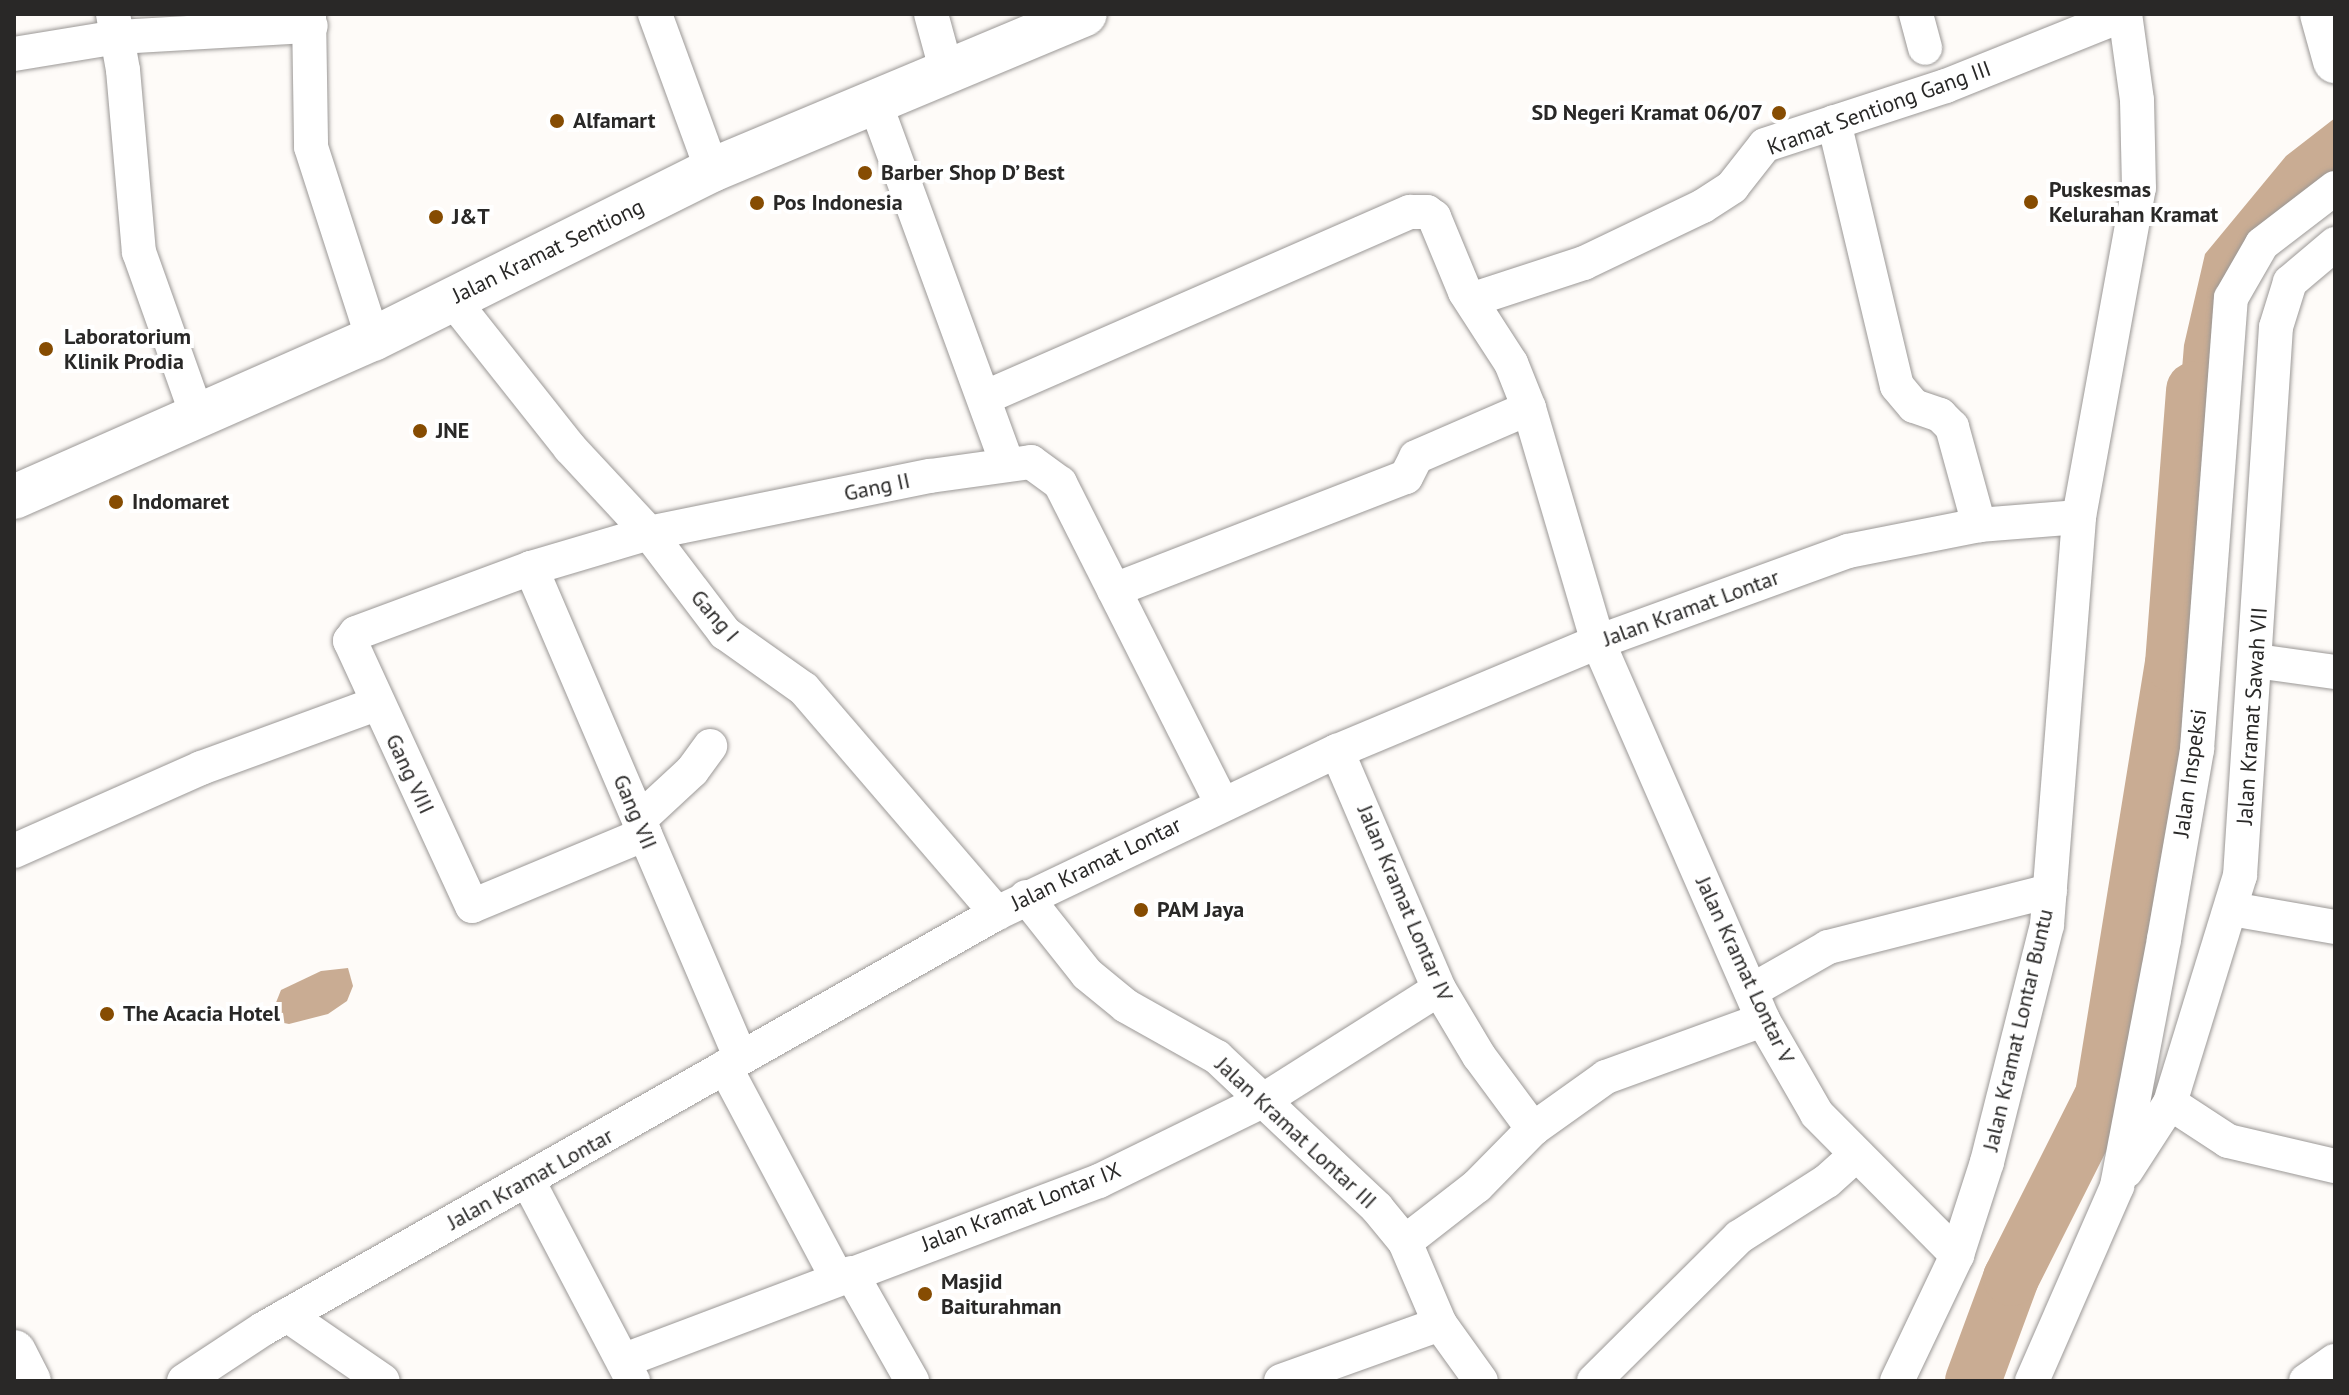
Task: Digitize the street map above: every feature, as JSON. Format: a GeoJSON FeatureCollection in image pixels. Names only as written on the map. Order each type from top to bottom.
{"type":"FeatureCollection","features":[{"type":"Feature","properties":{"kind":"street"},"geometry":{"type":"LineString","coordinates":[[655,14],[712,170]]}},
{"type":"Feature","properties":{"kind":"street"},"geometry":{"type":"LineString","coordinates":[[931,14],[946,69]]}},
{"type":"Feature","properties":{"kind":"street","name":"Jalan Kramat Sentiong"},"geometry":{"type":"LineString","coordinates":[[14,497],[373,339],[712,170],[946,69],[1085,14]]}},
{"type":"Feature","properties":{"kind":"street"},"geometry":{"type":"LineString","coordinates":[[1916,14],[1925,48]]}},
{"type":"Feature","properties":{"kind":"street","name":"Kramat Sentiong Gang III"},"geometry":{"type":"LineString","coordinates":[[1474,299],[1584,263],[1703,206],[1732,187],[1765,145],[1946,86],[2125,14]]}},
{"type":"Feature","properties":{"kind":"street","name":"Jalan Kramat Lontar Buntu"},"geometry":{"type":"LineString","coordinates":[[1897,1381],[1957,1255],[1991,1147],[2047,925],[2079,517],[2139,188],[2137,100],[2125,14]]}},
{"type":"Feature","properties":{"kind":"street"},"geometry":{"type":"LineString","coordinates":[[2322,14],[2335,61]]}},
{"type":"Feature","properties":{"kind":"street"},"geometry":{"type":"LineString","coordinates":[[14,54],[116,26],[310,20],[311,147],[373,339]]}},
{"type":"Feature","properties":{"kind":"street"},"geometry":{"type":"LineString","coordinates":[[116,26],[139,252],[197,415]]}},
{"type":"Feature","properties":{"kind":"street"},"geometry":{"type":"LineString","coordinates":[[874,100],[986,397],[1007,463]]}},
{"type":"Feature","properties":{"kind":"street"},"geometry":{"type":"LineString","coordinates":[[1834,122],[1897,386],[1903,397],[1952,427],[1979,525]]}},
{"type":"Feature","properties":{"kind":"street","name":"Jalan Inspeksi"},"geometry":{"type":"LineString","coordinates":[[2032,1381],[2117,1186],[2197,749],[2231,298],[2262,244],[2335,188]]}},
{"type":"Feature","properties":{"kind":"street","name":"Jalan Kramat Lontar V"},"geometry":{"type":"LineString","coordinates":[[986,397],[1418,210],[1434,217],[1465,292],[1474,299],[1511,363],[1529,408],[1598,642],[1757,1005],[1817,1114],[1855,1156],[1957,1255]]}},
{"type":"Feature","properties":{"kind":"street","name":"Jalan Kramat Sawah VII"},"geometry":{"type":"LineString","coordinates":[[2117,1186],[2170,1103],[2240,876],[2276,327],[2290,282],[2335,244]]}},
{"type":"Feature","properties":{"kind":"street","name":"Gang I"},"geometry":{"type":"LineString","coordinates":[[452,299],[570,448],[649,533],[725,633],[804,689],[1012,905]]}},
{"type":"Feature","properties":{"kind":"street"},"geometry":{"type":"LineString","coordinates":[[1114,590],[1406,477],[1416,457],[1529,408]]}},
{"type":"Feature","properties":{"kind":"street","name":"Gang II"},"geometry":{"type":"LineString","coordinates":[[350,641],[356,633],[531,568],[649,533],[1007,463],[1031,462],[1060,483],[1222,804]]}},
{"type":"Feature","properties":{"kind":"street","name":"Jalan Kramat Lontar"},"geometry":{"type":"LineString","coordinates":[[184,1381],[287,1315],[1012,905],[1337,751],[1598,642],[1848,551],[1979,525],[2079,517]]}},
{"type":"Feature","properties":{"kind":"street","name":"Gang VII"},"geometry":{"type":"LineString","coordinates":[[531,568],[642,827],[732,1062],[844,1276],[912,1381]]}},
{"type":"Feature","properties":{"kind":"street","name":"Gang VIII"},"geometry":{"type":"LineString","coordinates":[[350,641],[376,704],[472,906],[642,827]]}},
{"type":"Feature","properties":{"kind":"street"},"geometry":{"type":"LineString","coordinates":[[2256,661],[2335,672]]}},
{"type":"Feature","properties":{"kind":"street"},"geometry":{"type":"LineString","coordinates":[[14,851],[201,768],[376,704]]}},
{"type":"Feature","properties":{"kind":"street"},"geometry":{"type":"LineString","coordinates":[[642,827],[710,746]]}},
{"type":"Feature","properties":{"kind":"street","name":"Jalan Kramat Lontar IV"},"geometry":{"type":"LineString","coordinates":[[1337,751],[1439,989],[1479,1056],[1533,1129]]}},
{"type":"Feature","properties":{"kind":"street"},"geometry":{"type":"LineString","coordinates":[[1405,1242],[1477,1186],[1533,1129],[1606,1077],[1757,1005],[1828,947],[2050,891]]}},
{"type":"Feature","properties":{"kind":"street","name":"Jalan Kramat Lontar III"},"geometry":{"type":"LineString","coordinates":[[1012,905],[1126,1006],[1217,1057],[1377,1208],[1405,1242],[1440,1324],[1481,1381]]}},
{"type":"Feature","properties":{"kind":"street"},"geometry":{"type":"LineString","coordinates":[[2231,909],[2335,927]]}},
{"type":"Feature","properties":{"kind":"street","name":"Jalan Kramat Lontar IX"},"geometry":{"type":"LineString","coordinates":[[528,1181],[629,1371],[844,1276],[1099,1181],[1262,1101],[1439,989]]}},
{"type":"Feature","properties":{"kind":"street"},"geometry":{"type":"LineString","coordinates":[[2170,1103],[2228,1141],[2335,1166]]}},
{"type":"Feature","properties":{"kind":"street"},"geometry":{"type":"LineString","coordinates":[[1594,1381],[1739,1237],[1827,1181],[1855,1156]]}},
{"type":"Feature","properties":{"kind":"street"},"geometry":{"type":"LineString","coordinates":[[287,1315],[383,1381]]}},
{"type":"Feature","properties":{"kind":"street"},"geometry":{"type":"LineString","coordinates":[[1281,1381],[1440,1324]]}},
{"type":"Feature","properties":{"kind":"street"},"geometry":{"type":"LineString","coordinates":[[14,1352],[29,1381]]}},
{"type":"Feature","properties":{"kind":"street"},"geometry":{"type":"LineString","coordinates":[[2306,1381],[2335,1361]]}},
{"type":"Feature","properties":{"kind":"shaded area"},"geometry":{"type":"Polygon","coordinates":[[[2335,118],[2335,176],[2262,233],[2207,466],[2174,467],[2184,345],[2205,254],[2286,156],[2335,118]]]}},
{"type":"Feature","properties":{"kind":"shaded area"},"geometry":{"type":"Polygon","coordinates":[[[348,968],[353,986],[347,1001],[328,1014],[289,1024],[269,1020],[281,990],[321,971],[348,968]]]}},
{"type":"Feature","properties":{"kind":"waterway"},"geometry":{"type":"LineString","coordinates":[[1973,1381],[2011,1278],[2103,1095],[2173,664],[2194,390]]}},
{"type":"Feature","properties":{"kind":"place","name":"SD Negeri Kramat 06/07"},"geometry":{"type":"Point","coordinates":[1779,113]}},
{"type":"Feature","properties":{"kind":"place","name":"Alfamart"},"geometry":{"type":"Point","coordinates":[557,121]}},
{"type":"Feature","properties":{"kind":"place","name":"Barber Shop D’ Best"},"geometry":{"type":"Point","coordinates":[865,173]}},
{"type":"Feature","properties":{"kind":"place","name":"Puskesmas Kelurahan Kramat"},"geometry":{"type":"Point","coordinates":[2031,202]}},
{"type":"Feature","properties":{"kind":"place","name":"Pos Indonesia"},"geometry":{"type":"Point","coordinates":[757,203]}},
{"type":"Feature","properties":{"kind":"place","name":"J&T"},"geometry":{"type":"Point","coordinates":[436,217]}},
{"type":"Feature","properties":{"kind":"place","name":"Laboratorium Klinik Prodia"},"geometry":{"type":"Point","coordinates":[46,349]}},
{"type":"Feature","properties":{"kind":"place","name":"JNE"},"geometry":{"type":"Point","coordinates":[420,431]}},
{"type":"Feature","properties":{"kind":"place","name":"Indomaret"},"geometry":{"type":"Point","coordinates":[116,502]}},
{"type":"Feature","properties":{"kind":"place","name":"PAM Jaya"},"geometry":{"type":"Point","coordinates":[1141,910]}},
{"type":"Feature","properties":{"kind":"place","name":"The Acacia Hotel"},"geometry":{"type":"Point","coordinates":[107,1014]}},
{"type":"Feature","properties":{"kind":"place","name":"Masjid Baiturahman"},"geometry":{"type":"Point","coordinates":[925,1294]}}]}
